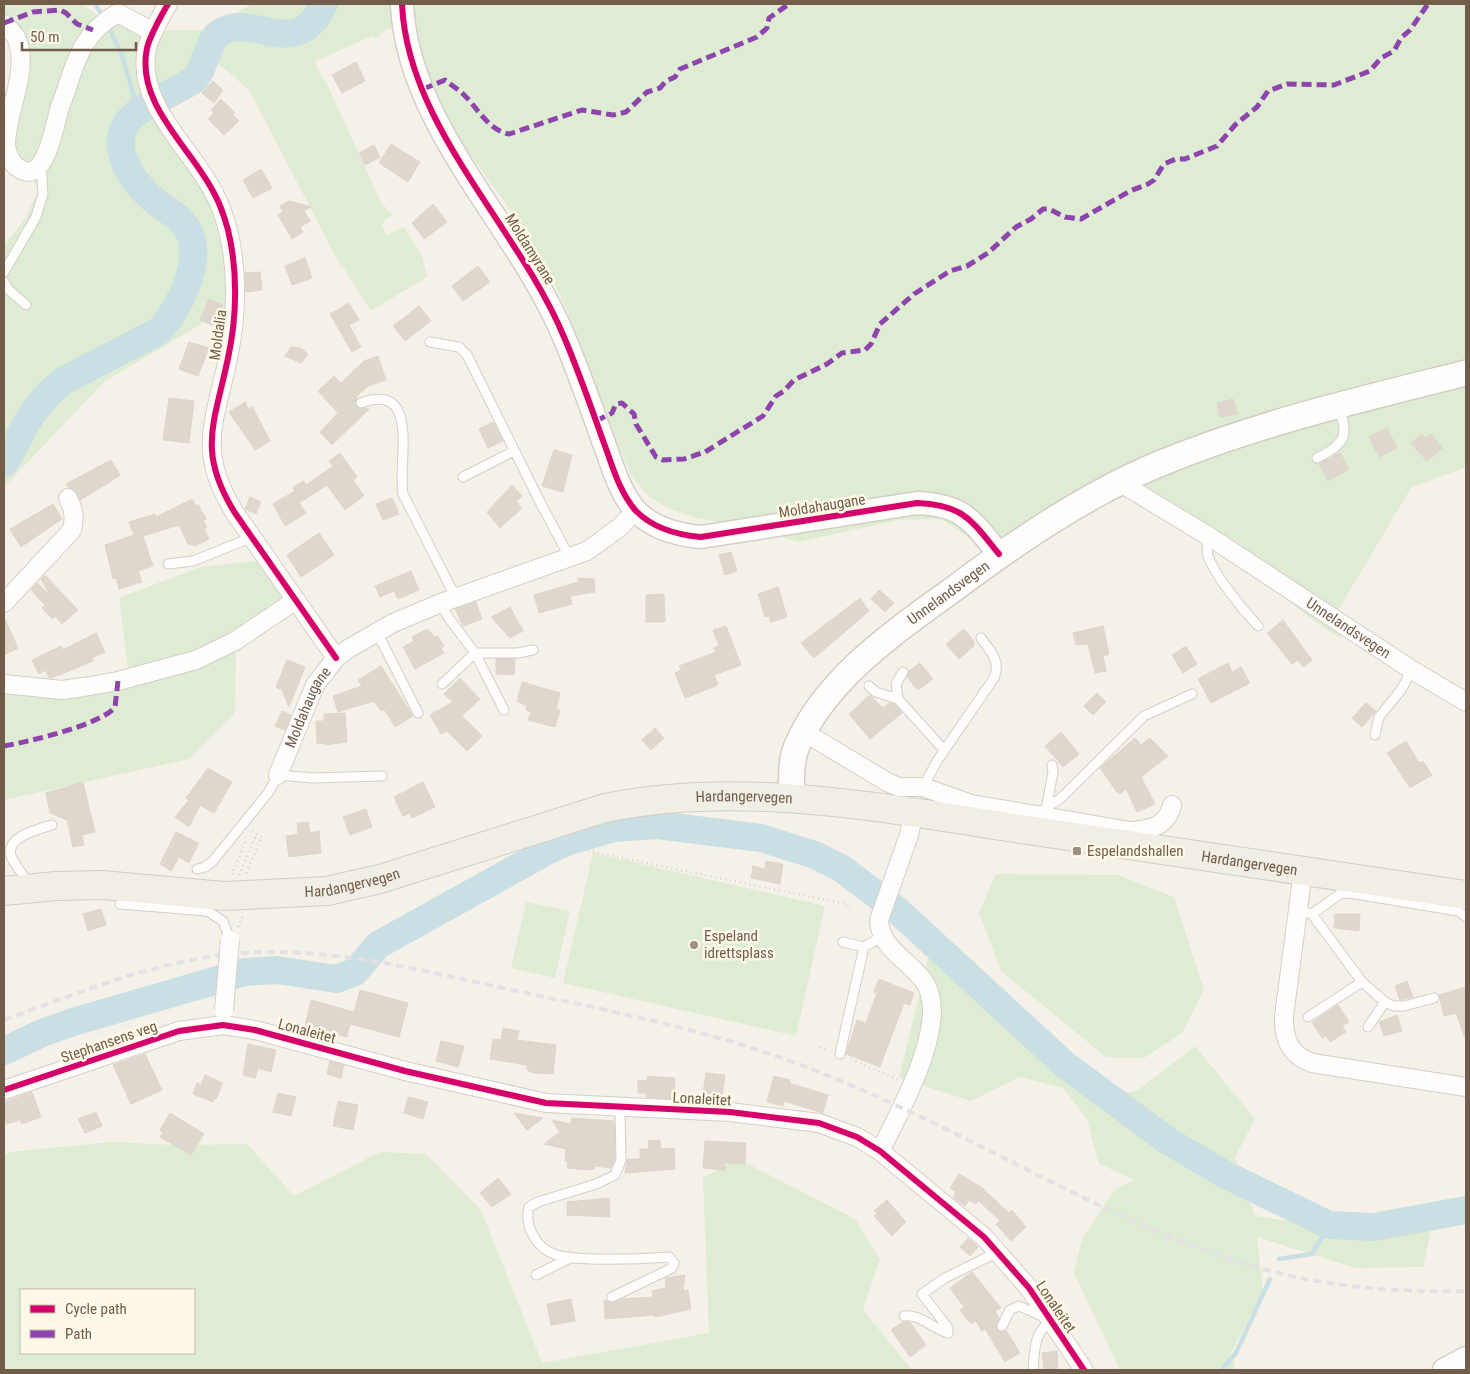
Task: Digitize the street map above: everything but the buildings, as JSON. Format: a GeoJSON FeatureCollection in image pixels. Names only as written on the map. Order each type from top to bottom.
{"type":"FeatureCollection","features":[{"type":"Feature","properties":{"kind":"main road","name":"Unnelandsvegen"},"geometry":{"type":"LineString","coordinates":[[791,798],[795,751],[804,732],[824,701],[846,677],[909,621],[999,554],[1119,482],[1231,438],[1338,406],[1466,373]]}},
{"type":"Feature","properties":{"kind":"main road","name":"Hardangervegen"},"geometry":{"type":"LineString","coordinates":[[17,889],[102,885],[223,896],[327,891],[380,879],[549,824],[630,802],[691,795],[919,800],[1303,870],[1466,895]]}},
{"type":"Feature","properties":{"kind":"street","name":"Moldalia"},"geometry":{"type":"LineString","coordinates":[[168,4],[153,32],[145,62],[146,77],[161,114],[215,194],[228,230],[234,269],[235,307],[228,358],[213,421],[211,455],[222,492],[336,658]]}},
{"type":"Feature","properties":{"kind":"street","name":"Moldamyrane"},"geometry":{"type":"LineString","coordinates":[[402,4],[413,62],[436,119],[465,171],[537,280],[552,309],[618,481],[636,510]]}},
{"type":"Feature","properties":{"kind":"street"},"geometry":{"type":"LineString","coordinates":[[4,24],[18,42],[19,56],[18,80],[6,145],[16,167],[23,170],[30,170],[46,158],[56,117],[87,38],[106,20],[118,13],[153,32]]}},
{"type":"Feature","properties":{"kind":"street","name":"Unnelandsvegen"},"geometry":{"type":"LineString","coordinates":[[1119,482],[1210,536],[1412,670],[1466,702]]}},
{"type":"Feature","properties":{"kind":"street"},"geometry":{"type":"LineString","coordinates":[[4,603],[72,530],[75,520],[73,508],[68,498]]}},
{"type":"Feature","properties":{"kind":"street","name":"Moldahaugane"},"geometry":{"type":"LineString","coordinates":[[278,775],[315,685],[336,658],[375,632],[448,601],[570,558],[601,542],[636,510],[664,530],[680,535],[701,537],[916,503],[931,504],[956,509],[968,518],[999,554]]}},
{"type":"Feature","properties":{"kind":"street"},"geometry":{"type":"LineString","coordinates":[[4,684],[62,690],[118,681],[196,660],[235,641],[296,600]]}},
{"type":"Feature","properties":{"kind":"street"},"geometry":{"type":"LineString","coordinates":[[804,732],[887,782],[899,786],[919,800],[1042,809],[1113,828],[1141,830],[1151,829],[1163,822],[1170,813],[1172,806]]}},
{"type":"Feature","properties":{"kind":"street"},"geometry":{"type":"LineString","coordinates":[[880,1151],[902,1108],[928,1042],[934,1010],[931,993],[924,980],[880,929],[890,888],[919,800]]}},
{"type":"Feature","properties":{"kind":"street"},"geometry":{"type":"LineString","coordinates":[[1303,870],[1305,912],[1284,1027],[1290,1046],[1295,1054],[1312,1063],[1466,1087]]}},
{"type":"Feature","properties":{"kind":"street"},"geometry":{"type":"LineString","coordinates":[[223,1018],[230,937]]}},
{"type":"Feature","properties":{"kind":"street","name":"Stephansens veg"},"geometry":{"type":"LineString","coordinates":[[4,1090],[223,1018]]}},
{"type":"Feature","properties":{"kind":"street","name":"Lonaleitet"},"geometry":{"type":"LineString","coordinates":[[223,1018],[255,1030],[405,1071],[546,1103],[730,1112],[819,1123],[857,1136],[880,1151],[948,1207],[998,1252],[1023,1291],[1051,1320],[1084,1370]]}},
{"type":"Feature","properties":{"kind":"street"},"geometry":{"type":"LineString","coordinates":[[1444,1370],[1466,1358]]}},
{"type":"Feature","properties":{"kind":"lane"},"geometry":{"type":"LineString","coordinates":[[4,272],[36,217],[43,194],[41,163]]}},
{"type":"Feature","properties":{"kind":"lane"},"geometry":{"type":"LineString","coordinates":[[4,282],[8,289],[26,304]]}},
{"type":"Feature","properties":{"kind":"lane"},"geometry":{"type":"LineString","coordinates":[[430,342],[459,347],[467,355],[514,452],[570,558]]}},
{"type":"Feature","properties":{"kind":"lane"},"geometry":{"type":"LineString","coordinates":[[361,403],[378,398],[386,400],[402,418],[405,428],[401,483],[403,494],[448,601],[448,617],[475,653],[504,710]]}},
{"type":"Feature","properties":{"kind":"lane"},"geometry":{"type":"LineString","coordinates":[[1316,458],[1335,449],[1344,436],[1345,425],[1338,406]]}},
{"type":"Feature","properties":{"kind":"lane"},"geometry":{"type":"LineString","coordinates":[[463,477],[514,452]]}},
{"type":"Feature","properties":{"kind":"lane"},"geometry":{"type":"LineString","coordinates":[[1210,536],[1207,544],[1208,557],[1244,611],[1258,626]]}},
{"type":"Feature","properties":{"kind":"lane"},"geometry":{"type":"LineString","coordinates":[[168,564],[193,561],[253,537]]}},
{"type":"Feature","properties":{"kind":"lane"},"geometry":{"type":"LineString","coordinates":[[375,632],[418,712]]}},
{"type":"Feature","properties":{"kind":"lane"},"geometry":{"type":"LineString","coordinates":[[919,800],[944,750],[994,678],[998,669],[995,658],[981,638]]}},
{"type":"Feature","properties":{"kind":"lane"},"geometry":{"type":"LineString","coordinates":[[442,684],[475,653],[518,653],[533,650]]}},
{"type":"Feature","properties":{"kind":"lane"},"geometry":{"type":"LineString","coordinates":[[1375,735],[1379,717],[1401,690],[1412,670]]}},
{"type":"Feature","properties":{"kind":"lane"},"geometry":{"type":"LineString","coordinates":[[898,699],[896,684],[903,672]]}},
{"type":"Feature","properties":{"kind":"lane"},"geometry":{"type":"LineString","coordinates":[[869,686],[876,692],[898,699],[944,750]]}},
{"type":"Feature","properties":{"kind":"lane"},"geometry":{"type":"LineString","coordinates":[[1042,809],[1061,798],[1144,716],[1192,694]]}},
{"type":"Feature","properties":{"kind":"lane"},"geometry":{"type":"LineString","coordinates":[[1042,809],[1053,772],[1052,765]]}},
{"type":"Feature","properties":{"kind":"lane"},"geometry":{"type":"LineString","coordinates":[[197,869],[205,867],[216,858],[268,793],[278,775],[314,778],[382,776]]}},
{"type":"Feature","properties":{"kind":"lane","name":"Hardangervegen"},"geometry":{"type":"LineString","coordinates":[[17,889],[24,874],[12,860],[9,851],[12,845],[26,834],[52,825]]}},
{"type":"Feature","properties":{"kind":"lane"},"geometry":{"type":"LineString","coordinates":[[1434,998],[1404,1006],[1394,1006],[1384,1002],[1362,982],[1305,912],[1340,894],[1350,893],[1458,911],[1466,917]]}},
{"type":"Feature","properties":{"kind":"lane"},"geometry":{"type":"LineString","coordinates":[[120,904],[207,911],[223,921],[230,937]]}},
{"type":"Feature","properties":{"kind":"lane"},"geometry":{"type":"LineString","coordinates":[[840,1054],[864,947],[880,929]]}},
{"type":"Feature","properties":{"kind":"lane"},"geometry":{"type":"LineString","coordinates":[[843,942],[864,947]]}},
{"type":"Feature","properties":{"kind":"lane"},"geometry":{"type":"LineString","coordinates":[[1308,1017],[1362,982]]}},
{"type":"Feature","properties":{"kind":"lane"},"geometry":{"type":"LineString","coordinates":[[1368,1027],[1384,1002]]}},
{"type":"Feature","properties":{"kind":"lane"},"geometry":{"type":"LineString","coordinates":[[612,1297],[672,1268],[674,1263],[669,1257],[573,1257],[552,1254],[541,1246],[529,1227],[528,1208],[538,1202],[596,1184],[615,1175],[621,1160],[620,1108]]}},
{"type":"Feature","properties":{"kind":"lane"},"geometry":{"type":"LineString","coordinates":[[904,1316],[911,1315],[948,1333],[948,1328],[922,1294],[945,1278],[998,1252]]}},
{"type":"Feature","properties":{"kind":"lane"},"geometry":{"type":"LineString","coordinates":[[536,1275],[573,1257]]}},
{"type":"Feature","properties":{"kind":"lane"},"geometry":{"type":"LineString","coordinates":[[1002,1326],[1010,1310],[1019,1306],[1051,1320],[1037,1336],[1032,1370]]}},
{"type":"Feature","properties":{"kind":"path"},"geometry":{"type":"LineString","coordinates":[[256,823],[232,873],[238,876],[255,838],[260,840]]}},
{"type":"Feature","properties":{"kind":"path"},"geometry":{"type":"LineString","coordinates":[[245,876],[262,837],[251,831]]}},
{"type":"Feature","properties":{"kind":"path"},"geometry":{"type":"LineString","coordinates":[[588,850],[846,904],[850,910]]}},
{"type":"Feature","properties":{"kind":"path"},"geometry":{"type":"LineString","coordinates":[[230,937],[242,920],[244,910]]}},
{"type":"Feature","properties":{"kind":"path"},"geometry":{"type":"LineString","coordinates":[[820,1047],[891,1076],[910,1087]]}},
{"type":"Feature","properties":{"kind":"green space"},"geometry":{"type":"Polygon","coordinates":[[[4,4],[82,4],[104,20],[113,12],[151,31],[206,30],[252,4],[1466,4],[1466,467],[1411,488],[1334,617],[1342,639],[1318,624],[1158,500],[1132,484],[985,548],[941,519],[899,520],[798,542],[752,527],[696,518],[671,509],[649,497],[632,477],[616,441],[567,310],[549,273],[521,225],[451,128],[431,89],[414,23],[387,30],[375,39],[372,36],[314,62],[327,84],[381,202],[392,215],[384,221],[382,226],[387,235],[404,227],[422,256],[427,277],[371,311],[343,267],[341,267],[249,90],[218,63],[184,101],[166,111],[232,237],[233,305],[104,382],[4,487],[4,245],[25,219],[38,191],[33,178],[4,157],[4,96],[15,82],[17,74],[4,17],[4,4]]]}},
{"type":"Feature","properties":{"kind":"green space"},"geometry":{"type":"Polygon","coordinates":[[[264,560],[290,604],[236,644],[235,713],[189,759],[4,800],[4,688],[129,676],[119,598],[200,567],[264,560]]]}},
{"type":"Feature","properties":{"kind":"green space","name":"Espeland idrettsplass"},"geometry":{"type":"Polygon","coordinates":[[[593,853],[825,906],[796,1036],[563,983],[593,853]]]}},
{"type":"Feature","properties":{"kind":"green space"},"geometry":{"type":"Polygon","coordinates":[[[996,874],[1118,875],[1174,897],[1204,990],[1182,1033],[1144,1058],[1106,1057],[1001,971],[979,913],[996,874]]]}},
{"type":"Feature","properties":{"kind":"green space"},"geometry":{"type":"Polygon","coordinates":[[[526,902],[570,911],[555,978],[511,968],[526,902]]]}},
{"type":"Feature","properties":{"kind":"green space"},"geometry":{"type":"Polygon","coordinates":[[[931,947],[965,964],[997,1009],[1095,1096],[1137,1091],[1195,1046],[1255,1119],[1235,1157],[1255,1216],[1378,1235],[1431,1230],[1423,1267],[1355,1268],[1257,1237],[1263,1291],[1231,1353],[1236,1370],[1120,1370],[1074,1273],[1082,1239],[1114,1190],[1134,1180],[1098,1163],[1087,1119],[1063,1088],[1020,1077],[971,1101],[899,1078],[931,947]]]}},
{"type":"Feature","properties":{"kind":"green space"},"geometry":{"type":"Polygon","coordinates":[[[111,1142],[176,1145],[247,1144],[294,1196],[380,1152],[426,1154],[481,1210],[542,1363],[709,1333],[703,1178],[738,1159],[855,1219],[880,1259],[863,1310],[912,1370],[4,1370],[4,1155],[10,1152],[111,1142]]]}},
{"type":"Feature","properties":{"kind":"waterway"},"geometry":{"type":"LineString","coordinates":[[95,4],[103,17]]}},
{"type":"Feature","properties":{"kind":"waterway"},"geometry":{"type":"LineString","coordinates":[[4,463],[33,413],[52,391],[63,381],[159,331],[175,309],[188,281],[193,252],[191,239],[184,223],[151,198],[133,178],[122,154],[123,130],[130,119],[153,102],[195,79],[217,35],[230,28],[243,27],[286,34],[300,31],[312,22],[324,4]]}},
{"type":"Feature","properties":{"kind":"waterway"},"geometry":{"type":"LineString","coordinates":[[107,24],[122,55],[140,111]]}},
{"type":"Feature","properties":{"kind":"waterway"},"geometry":{"type":"LineString","coordinates":[[4,1051],[42,1033],[73,1022],[245,972],[277,970],[336,979],[355,972],[378,945],[549,850],[569,841],[614,828],[657,825],[761,838],[815,855],[841,868],[898,911],[1064,1064],[1168,1141],[1226,1175],[1329,1225],[1374,1227],[1466,1210]]}},
{"type":"Feature","properties":{"kind":"waterway"},"geometry":{"type":"LineString","coordinates":[[1279,1259],[1312,1254],[1329,1225]]}},
{"type":"Feature","properties":{"kind":"waterway"},"geometry":{"type":"LineString","coordinates":[[1222,1370],[1236,1353],[1270,1279]]}},
{"type":"Feature","properties":{"kind":"railway"},"geometry":{"type":"LineString","coordinates":[[4,1020],[91,988],[149,970],[209,957],[240,953],[305,953],[402,966],[603,1009],[708,1035],[782,1058],[902,1108],[1100,1206],[1151,1229],[1253,1266],[1305,1279],[1345,1285],[1426,1291],[1466,1291]]}},
{"type":"Feature","properties":{"kind":"marked path"},"geometry":{"type":"LineString","coordinates":[[423,89],[445,80],[461,92],[488,123],[501,132],[509,134],[582,110],[613,115],[626,112],[647,92],[660,88],[666,81],[675,77],[680,69],[757,37],[767,28],[769,18],[789,4]]}},
{"type":"Feature","properties":{"kind":"marked path"},"geometry":{"type":"LineString","coordinates":[[596,421],[612,413],[616,404],[622,403],[634,414],[636,424],[656,457],[663,460],[684,459],[705,452],[763,416],[776,396],[784,391],[794,380],[827,364],[842,353],[865,350],[871,344],[880,324],[914,294],[950,271],[967,266],[988,253],[1016,227],[1031,219],[1043,209],[1049,209],[1065,217],[1081,219],[1130,191],[1148,184],[1154,180],[1164,164],[1176,159],[1185,159],[1217,146],[1235,125],[1257,107],[1268,91],[1287,84],[1334,85],[1370,71],[1381,58],[1394,51],[1401,38],[1410,30],[1428,4]]}},
{"type":"Feature","properties":{"kind":"marked path"},"geometry":{"type":"LineString","coordinates":[[4,23],[33,12],[60,10],[77,24],[93,30]]}},
{"type":"Feature","properties":{"kind":"marked path"},"geometry":{"type":"LineString","coordinates":[[4,746],[63,732],[107,714],[115,707],[118,681]]}},
{"type":"Feature","properties":{"kind":"cycle path"},"geometry":{"type":"LineString","coordinates":[[168,4],[153,31],[147,48],[146,69],[149,89],[168,126],[205,178],[223,212],[231,246],[235,278],[235,310],[231,342],[212,436],[212,454],[216,472],[223,491],[235,513],[336,658]]}},
{"type":"Feature","properties":{"kind":"cycle path"},"geometry":{"type":"LineString","coordinates":[[402,4],[409,49],[423,92],[444,134],[468,175],[544,296],[570,350],[618,480],[630,504],[636,511],[658,527],[683,535],[701,537],[917,503],[933,504],[946,507],[965,516],[999,554]]}},
{"type":"Feature","properties":{"kind":"cycle path"},"geometry":{"type":"LineString","coordinates":[[4,1090],[179,1031],[223,1025],[255,1030],[405,1071],[546,1103],[730,1112],[819,1123],[857,1137],[880,1151],[984,1237],[1029,1288],[1084,1370]]}},
{"type":"Feature","properties":{"kind":"place","name":"Espelandshallen"},"geometry":{"type":"Point","coordinates":[1077,851]}},
{"type":"Feature","properties":{"kind":"place","name":"Espeland idrettsplass"},"geometry":{"type":"Point","coordinates":[694,945]}}]}
